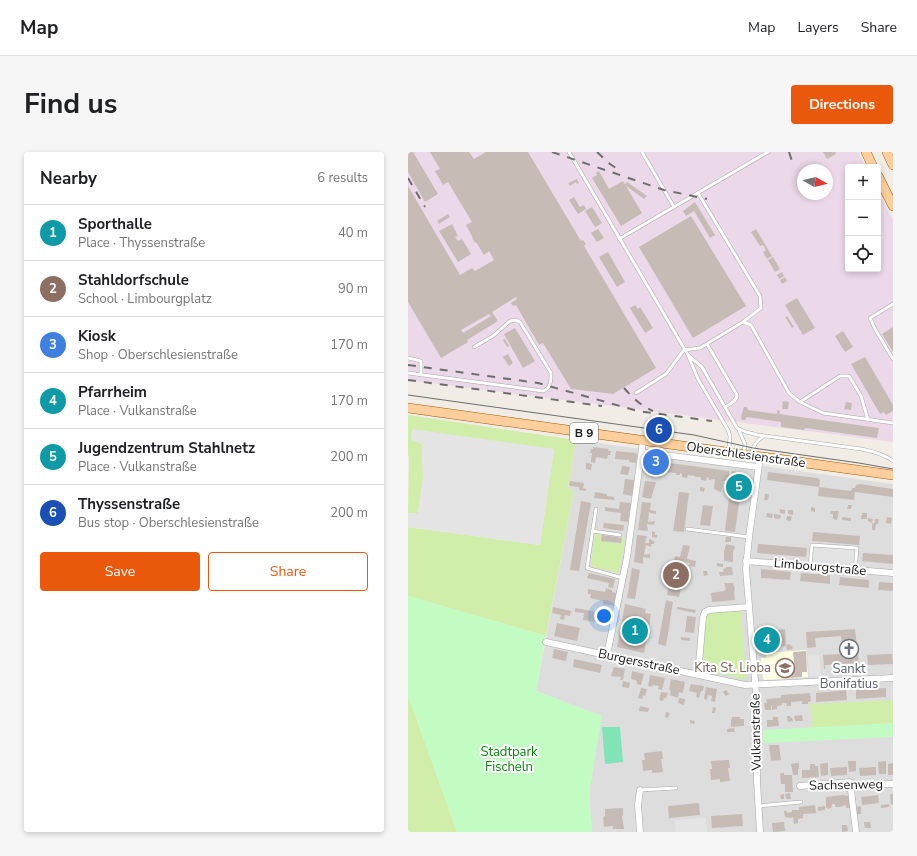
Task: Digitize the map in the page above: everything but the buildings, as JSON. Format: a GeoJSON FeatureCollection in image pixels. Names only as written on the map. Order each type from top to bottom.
{"type":"FeatureCollection","features":[{"type":"Feature","properties":{"kind":"main road"},"geometry":{"type":"LineString","coordinates":[[866,152],[872,164]]}},
{"type":"Feature","properties":{"kind":"main road"},"geometry":{"type":"LineString","coordinates":[[887,152],[893,165]]}},
{"type":"Feature","properties":{"kind":"main road"},"geometry":{"type":"LineString","coordinates":[[881,182],[893,206]]}},
{"type":"Feature","properties":{"kind":"main road","name":"Oberschlesienstraße"},"geometry":{"type":"LineString","coordinates":[[408,408],[893,475]]}},
{"type":"Feature","properties":{"kind":"street"},"geometry":{"type":"LineString","coordinates":[[607,655],[631,533],[643,441]]}},
{"type":"Feature","properties":{"kind":"street","name":"Oberschlesienstraße"},"geometry":{"type":"LineString","coordinates":[[642,452],[758,467]]}},
{"type":"Feature","properties":{"kind":"street","name":"Vulkanstraße"},"geometry":{"type":"LineString","coordinates":[[752,456],[758,467],[746,561],[755,685],[760,832]]}},
{"type":"Feature","properties":{"kind":"street","name":"Limbourgstraße"},"geometry":{"type":"LineString","coordinates":[[746,561],[893,573]]}},
{"type":"Feature","properties":{"kind":"street"},"geometry":{"type":"LineString","coordinates":[[698,675],[703,616],[705,612],[709,610],[749,607]]}},
{"type":"Feature","properties":{"kind":"street","name":"Burgersstraße"},"geometry":{"type":"LineString","coordinates":[[546,642],[740,684],[755,685],[893,678]]}},
{"type":"Feature","properties":{"kind":"street"},"geometry":{"type":"LineString","coordinates":[[850,782],[856,832]]}},
{"type":"Feature","properties":{"kind":"street","name":"Sachsenweg"},"geometry":{"type":"LineString","coordinates":[[800,786],[850,782],[855,785],[893,784]]}},
{"type":"Feature","properties":{"kind":"street"},"geometry":{"type":"LineString","coordinates":[[640,790],[638,805],[640,832]]}},
{"type":"Feature","properties":{"kind":"lane"},"geometry":{"type":"LineString","coordinates":[[568,152],[684,350],[702,368],[752,456]]}},
{"type":"Feature","properties":{"kind":"lane"},"geometry":{"type":"LineString","coordinates":[[642,152],[674,207]]}},
{"type":"Feature","properties":{"kind":"lane"},"geometry":{"type":"LineString","coordinates":[[619,239],[768,152]]}},
{"type":"Feature","properties":{"kind":"lane"},"geometry":{"type":"LineString","coordinates":[[636,393],[666,374],[684,350],[700,348],[743,322],[761,308],[760,296],[698,193]]}},
{"type":"Feature","properties":{"kind":"lane"},"geometry":{"type":"LineString","coordinates":[[893,304],[870,318],[893,359]]}},
{"type":"Feature","properties":{"kind":"lane"},"geometry":{"type":"LineString","coordinates":[[408,373],[543,392],[548,388],[551,380],[551,373],[520,322],[515,320],[510,321],[493,336],[474,346]]}},
{"type":"Feature","properties":{"kind":"lane"},"geometry":{"type":"LineString","coordinates":[[743,322],[751,325],[789,393],[800,402],[822,413],[893,423]]}},
{"type":"Feature","properties":{"kind":"lane"},"geometry":{"type":"LineString","coordinates":[[707,344],[737,395],[737,398],[725,407]]}},
{"type":"Feature","properties":{"kind":"lane"},"geometry":{"type":"LineString","coordinates":[[688,355],[698,379],[728,430],[730,436],[728,453]]}},
{"type":"Feature","properties":{"kind":"lane"},"geometry":{"type":"LineString","coordinates":[[408,358],[421,361],[421,375]]}},
{"type":"Feature","properties":{"kind":"lane"},"geometry":{"type":"LineString","coordinates":[[800,402],[840,376],[849,376],[861,396],[868,420]]}},
{"type":"Feature","properties":{"kind":"lane"},"geometry":{"type":"LineString","coordinates":[[737,428],[746,432],[764,436],[861,449],[874,452],[888,458],[893,462]]}},
{"type":"Feature","properties":{"kind":"lane"},"geometry":{"type":"LineString","coordinates":[[752,456],[752,448],[756,441],[764,436]]}},
{"type":"Feature","properties":{"kind":"lane"},"geometry":{"type":"LineString","coordinates":[[596,509],[587,568],[623,578]]}},
{"type":"Feature","properties":{"kind":"lane"},"geometry":{"type":"LineString","coordinates":[[687,529],[748,537]]}},
{"type":"Feature","properties":{"kind":"lane"},"geometry":{"type":"LineString","coordinates":[[592,530],[620,535]]}},
{"type":"Feature","properties":{"kind":"lane"},"geometry":{"type":"LineString","coordinates":[[810,566],[812,545],[857,548],[855,570]]}},
{"type":"Feature","properties":{"kind":"lane"},"geometry":{"type":"LineString","coordinates":[[640,790],[676,788]]}},
{"type":"Feature","properties":{"kind":"lane"},"geometry":{"type":"LineString","coordinates":[[758,806],[801,802]]}},
{"type":"Feature","properties":{"kind":"shaded area"},"geometry":{"type":"Polygon","coordinates":[[[408,152],[858,152],[864,164],[845,164],[845,272],[881,272],[881,197],[893,220],[893,442],[408,380],[408,152]]]}},
{"type":"Feature","properties":{"kind":"shaded area"},"geometry":{"type":"Polygon","coordinates":[[[412,429],[554,449],[540,545],[408,527],[408,513],[418,514],[423,478],[422,444],[411,439],[412,429]]]}},
{"type":"Feature","properties":{"kind":"shaded area"},"geometry":{"type":"Polygon","coordinates":[[[576,440],[893,484],[893,832],[592,832],[589,793],[601,716],[536,691],[574,491],[568,488],[576,440]]]}},
{"type":"Feature","properties":{"kind":"shaded area"},"geometry":{"type":"Polygon","coordinates":[[[814,546],[855,549],[854,564],[813,562],[814,546]]]}},
{"type":"Feature","properties":{"kind":"shaded area","name":"Kita St. Lioba"},"geometry":{"type":"Polygon","coordinates":[[[806,650],[808,677],[763,679],[761,658],[766,658],[766,653],[806,650]]]}},
{"type":"Feature","properties":{"kind":"shaded area"},"geometry":{"type":"Polygon","coordinates":[[[819,655],[821,675],[809,676],[808,656],[819,655]]]}},
{"type":"Feature","properties":{"kind":"shaded area"},"geometry":{"type":"Polygon","coordinates":[[[706,818],[707,832],[676,832],[675,820],[706,818]]]}},
{"type":"Feature","properties":{"kind":"green space"},"geometry":{"type":"Polygon","coordinates":[[[408,415],[576,440],[568,488],[574,491],[546,636],[408,596],[408,527],[540,545],[554,449],[411,439],[422,444],[423,478],[418,514],[408,513],[408,415]]]}},
{"type":"Feature","properties":{"kind":"green space"},"geometry":{"type":"Polygon","coordinates":[[[595,534],[601,535],[601,541],[620,544],[621,538],[625,539],[619,573],[591,565],[595,534]]]}},
{"type":"Feature","properties":{"kind":"green space","name":"Stadtpark Fischeln"},"geometry":{"type":"Polygon","coordinates":[[[408,596],[546,636],[536,691],[602,716],[589,793],[592,832],[457,832],[408,695],[408,596]]]}},
{"type":"Feature","properties":{"kind":"green space"},"geometry":{"type":"Polygon","coordinates":[[[741,611],[746,680],[702,669],[707,614],[741,611]]]}},
{"type":"Feature","properties":{"kind":"green space"},"geometry":{"type":"Polygon","coordinates":[[[408,695],[457,832],[408,832],[408,695]]]}},
{"type":"Feature","properties":{"kind":"green space"},"geometry":{"type":"Polygon","coordinates":[[[893,700],[893,723],[812,728],[810,704],[893,700]]]}},
{"type":"Feature","properties":{"kind":"green space"},"geometry":{"type":"Polygon","coordinates":[[[893,723],[893,737],[764,743],[763,730],[893,723]]]}},
{"type":"Feature","properties":{"kind":"green space"},"geometry":{"type":"Polygon","coordinates":[[[602,727],[620,727],[623,762],[605,764],[602,727]]]}},
{"type":"Feature","properties":{"kind":"tram line"},"geometry":{"type":"LineString","coordinates":[[408,395],[694,435],[753,448],[893,469]]}},
{"type":"Feature","properties":{"kind":"railway"},"geometry":{"type":"LineString","coordinates":[[552,152],[664,190],[707,199]]}},
{"type":"Feature","properties":{"kind":"railway"},"geometry":{"type":"LineString","coordinates":[[597,152],[610,164],[622,172]]}},
{"type":"Feature","properties":{"kind":"railway"},"geometry":{"type":"LineString","coordinates":[[789,152],[792,161]]}},
{"type":"Feature","properties":{"kind":"railway"},"geometry":{"type":"LineString","coordinates":[[408,178],[425,207]]}},
{"type":"Feature","properties":{"kind":"railway"},"geometry":{"type":"LineString","coordinates":[[408,365],[538,383],[638,411],[712,421]]}},
{"type":"Feature","properties":{"kind":"railway"},"geometry":{"type":"LineString","coordinates":[[408,380],[602,406]]}},
{"type":"Feature","properties":{"kind":"railway"},"geometry":{"type":"LineString","coordinates":[[624,388],[637,401],[653,411]]}},
{"type":"Feature","properties":{"kind":"place","name":"Thyssenstraße"},"geometry":{"type":"Point","coordinates":[659,430]}},
{"type":"Feature","properties":{"kind":"place","name":"Kiosk"},"geometry":{"type":"Point","coordinates":[656,462]}},
{"type":"Feature","properties":{"kind":"place","name":"Jugendzentrum Stahlnetz"},"geometry":{"type":"Point","coordinates":[739,487]}},
{"type":"Feature","properties":{"kind":"place","name":"Stahldorfschule"},"geometry":{"type":"Point","coordinates":[676,575]}},
{"type":"Feature","properties":{"kind":"place","name":"Sporthalle"},"geometry":{"type":"Point","coordinates":[635,631]}},
{"type":"Feature","properties":{"kind":"place","name":"Pfarrheim"},"geometry":{"type":"Point","coordinates":[767,640]}},
{"type":"Feature","properties":{"kind":"place","name":"Sankt Bonifatius"},"geometry":{"type":"Point","coordinates":[849,649]}},
{"type":"Feature","properties":{"kind":"place","name":"Kita St. Lioba"},"geometry":{"type":"Point","coordinates":[785,668]}}]}
